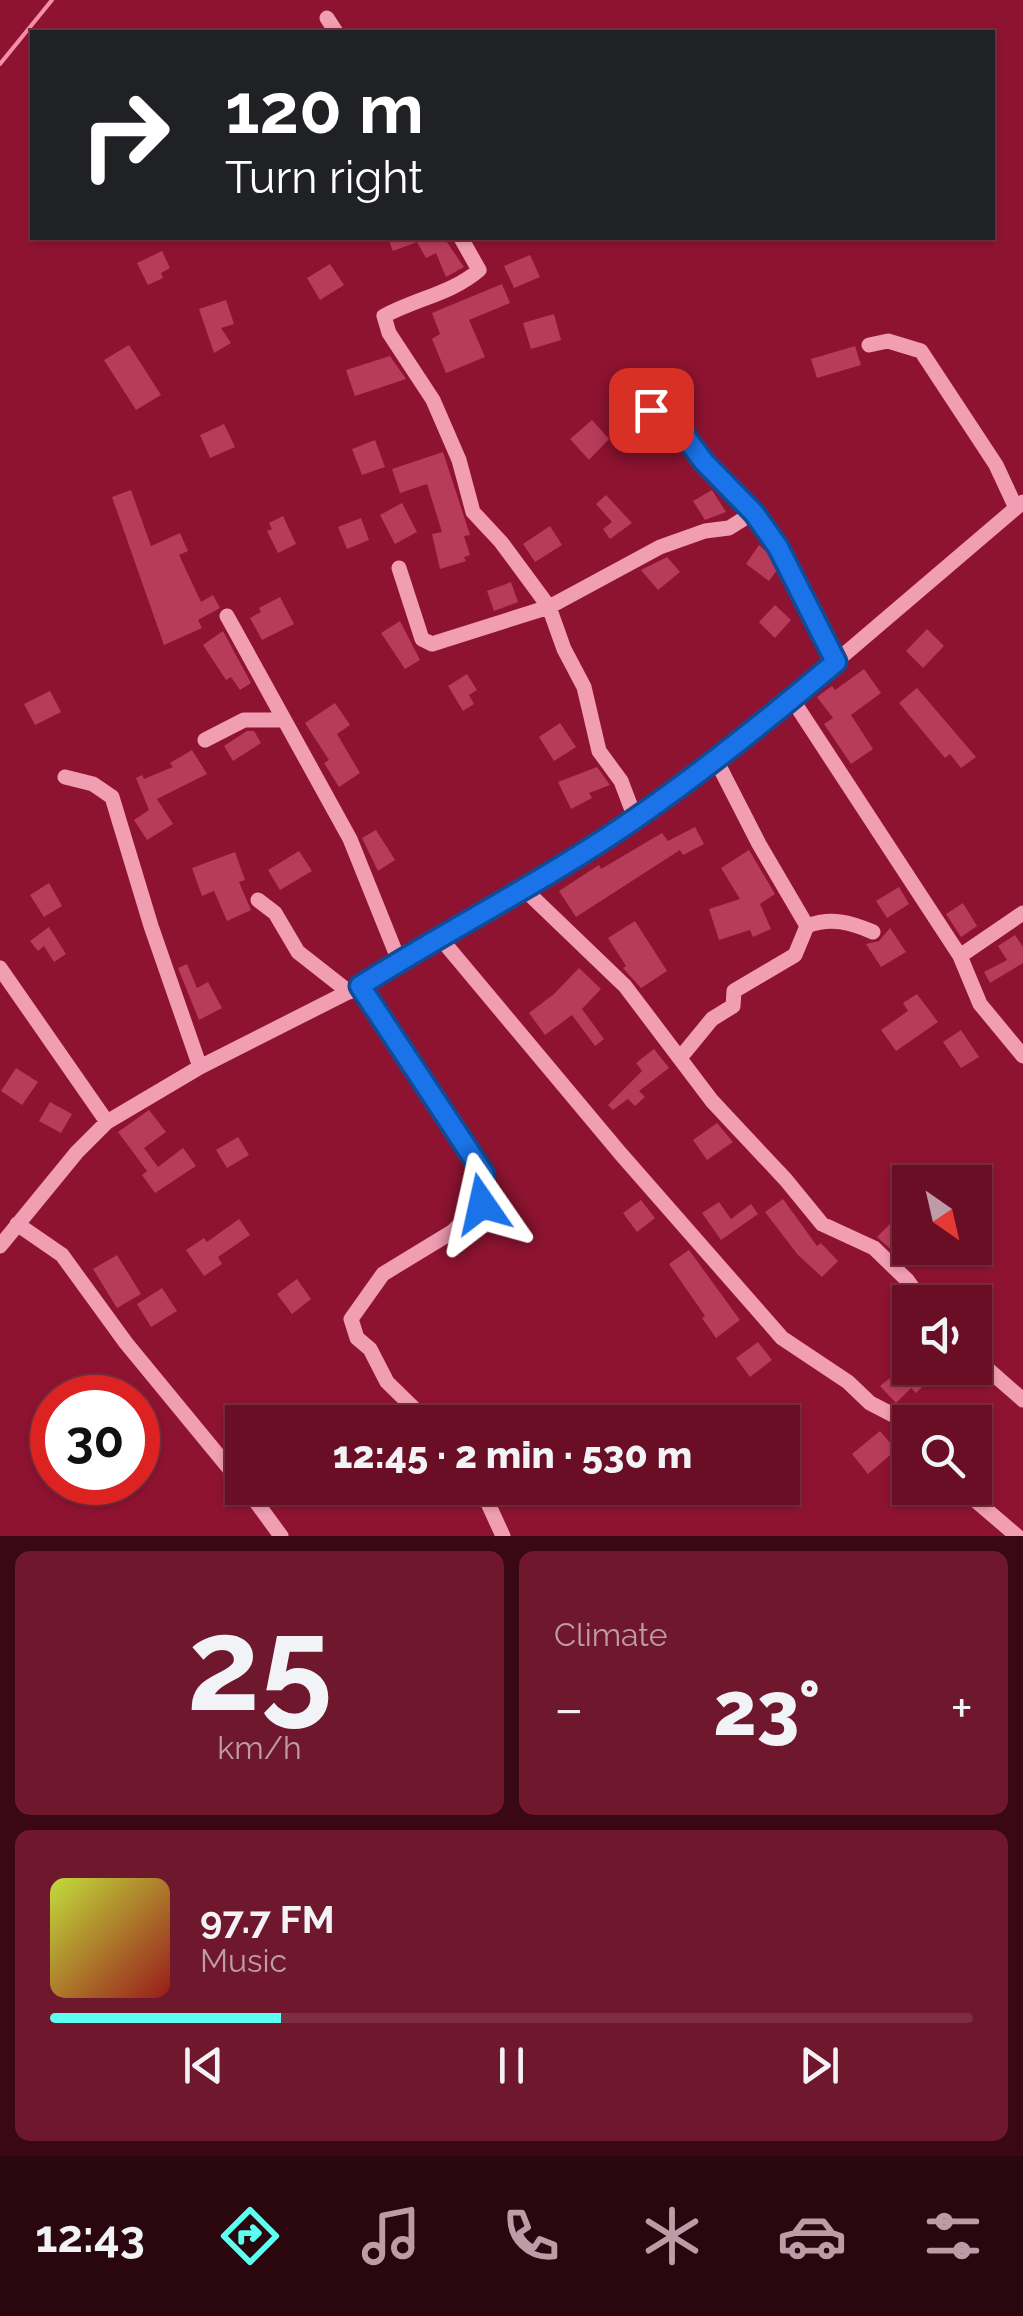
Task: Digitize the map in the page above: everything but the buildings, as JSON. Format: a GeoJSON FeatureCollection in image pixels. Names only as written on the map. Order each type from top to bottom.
{"type":"FeatureCollection","features":[{"type":"Feature","properties":{"kind":"street"},"geometry":{"type":"LineString","coordinates":[[462,240],[479,270],[464,284],[412,301],[384,316],[389,333],[433,400],[459,460],[473,512],[501,542],[549,607],[564,649],[584,687],[599,751],[621,781],[635,818]]}},
{"type":"Feature","properties":{"kind":"street"},"geometry":{"type":"LineString","coordinates":[[0,1246],[76,1152],[107,1122],[200,1067],[354,989],[635,818],[792,699],[1019,505],[920,352],[888,342],[870,345]]}},
{"type":"Feature","properties":{"kind":"street"},"geometry":{"type":"LineString","coordinates":[[651,410],[684,435],[704,462],[754,513],[778,547],[836,662]]}},
{"type":"Feature","properties":{"kind":"street"},"geometry":{"type":"LineString","coordinates":[[399,568],[422,640],[432,644],[549,607],[660,546],[729,528],[754,513]]}},
{"type":"Feature","properties":{"kind":"street"},"geometry":{"type":"LineString","coordinates":[[227,616],[350,839],[399,961]]}},
{"type":"Feature","properties":{"kind":"street"},"geometry":{"type":"LineString","coordinates":[[792,699],[960,956],[980,1004],[1023,1056]]}},
{"type":"Feature","properties":{"kind":"street"},"geometry":{"type":"LineString","coordinates":[[206,740],[244,720],[284,720]]}},
{"type":"Feature","properties":{"kind":"street"},"geometry":{"type":"LineString","coordinates":[[715,758],[807,926]]}},
{"type":"Feature","properties":{"kind":"street"},"geometry":{"type":"LineString","coordinates":[[65,776],[92,784],[112,798],[200,1067]]}},
{"type":"Feature","properties":{"kind":"street"},"geometry":{"type":"LineString","coordinates":[[524,889],[625,986],[712,1101],[822,1224],[874,1248],[911,1285]]}},
{"type":"Feature","properties":{"kind":"street"},"geometry":{"type":"LineString","coordinates":[[258,900],[275,912],[298,952],[354,989],[484,1174],[482,1204],[452,1232],[383,1274],[351,1319],[357,1338],[370,1350],[387,1382],[411,1405]]}},
{"type":"Feature","properties":{"kind":"street"},"geometry":{"type":"LineString","coordinates":[[960,956],[1023,914]]}},
{"type":"Feature","properties":{"kind":"street"},"geometry":{"type":"LineString","coordinates":[[680,1058],[712,1019],[734,1006],[734,991],[795,955],[807,926],[849,921],[873,932]]}},
{"type":"Feature","properties":{"kind":"street"},"geometry":{"type":"LineString","coordinates":[[440,939],[782,1338],[848,1382],[870,1403],[892,1414]]}},
{"type":"Feature","properties":{"kind":"street"},"geometry":{"type":"LineString","coordinates":[[0,968],[107,1122]]}},
{"type":"Feature","properties":{"kind":"street"},"geometry":{"type":"LineString","coordinates":[[18,1224],[62,1255],[126,1343],[225,1463]]}},
{"type":"Feature","properties":{"kind":"street"},"geometry":{"type":"LineString","coordinates":[[992,1373],[1023,1400]]}},
{"type":"Feature","properties":{"kind":"street"},"geometry":{"type":"LineString","coordinates":[[258,1505],[281,1536]]}},
{"type":"Feature","properties":{"kind":"street"},"geometry":{"type":"LineString","coordinates":[[489,1505],[503,1536]]}},
{"type":"Feature","properties":{"kind":"street"},"geometry":{"type":"LineString","coordinates":[[981,1505],[1017,1536]]}},
{"type":"Feature","properties":{"kind":"waterway"},"geometry":{"type":"LineString","coordinates":[[0,64],[52,0]]}},
{"type":"Feature","properties":{"kind":"route"},"geometry":{"type":"LineString","coordinates":[[482,1204],[484,1174],[360,986],[481,917],[635,818],[836,662],[778,547],[754,513],[704,462],[684,435],[651,410]]}}]}
